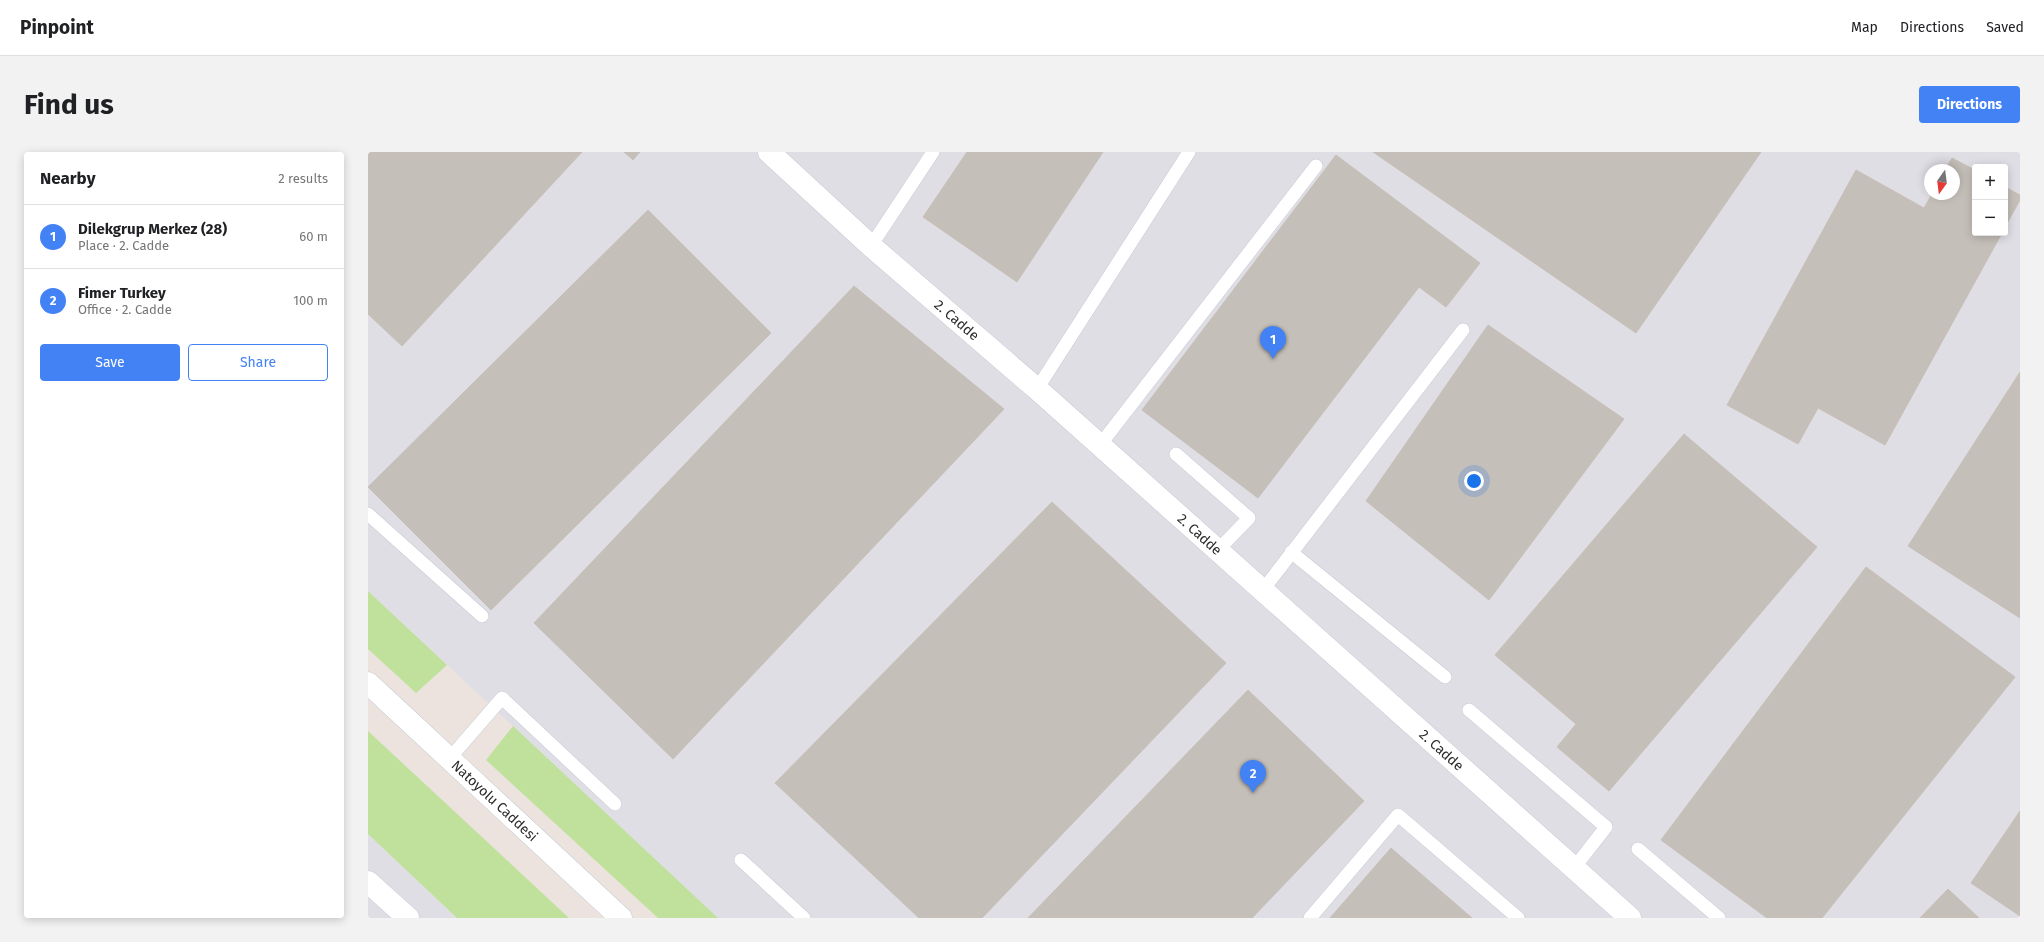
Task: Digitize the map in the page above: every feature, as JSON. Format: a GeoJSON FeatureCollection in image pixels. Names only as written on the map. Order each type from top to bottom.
{"type":"FeatureCollection","features":[{"type":"Feature","properties":{"kind":"street","name":"2. Cadde"},"geometry":{"type":"LineString","coordinates":[[769,152],[871,246],[1037,388],[1630,918]]}},
{"type":"Feature","properties":{"kind":"street","name":"Natoyolu Caddesi"},"geometry":{"type":"LineString","coordinates":[[368,683],[621,918]]}},
{"type":"Feature","properties":{"kind":"street"},"geometry":{"type":"LineString","coordinates":[[368,882],[408,918]]}},
{"type":"Feature","properties":{"kind":"lane"},"geometry":{"type":"LineString","coordinates":[[871,246],[933,152]]}},
{"type":"Feature","properties":{"kind":"lane"},"geometry":{"type":"LineString","coordinates":[[1037,388],[1189,152]]}},
{"type":"Feature","properties":{"kind":"lane"},"geometry":{"type":"LineString","coordinates":[[1100,445],[1316,166]]}},
{"type":"Feature","properties":{"kind":"lane"},"geometry":{"type":"LineString","coordinates":[[1263,590],[1463,330]]}},
{"type":"Feature","properties":{"kind":"lane"},"geometry":{"type":"LineString","coordinates":[[1176,454],[1249,518],[1218,550]]}},
{"type":"Feature","properties":{"kind":"lane"},"geometry":{"type":"LineString","coordinates":[[368,514],[482,616]]}},
{"type":"Feature","properties":{"kind":"lane"},"geometry":{"type":"LineString","coordinates":[[1292,552],[1445,677]]}},
{"type":"Feature","properties":{"kind":"lane"},"geometry":{"type":"LineString","coordinates":[[450,758],[502,698],[615,804]]}},
{"type":"Feature","properties":{"kind":"lane"},"geometry":{"type":"LineString","coordinates":[[1469,710],[1606,827],[1574,868]]}},
{"type":"Feature","properties":{"kind":"lane"},"geometry":{"type":"LineString","coordinates":[[1310,918],[1398,815],[1518,918]]}},
{"type":"Feature","properties":{"kind":"lane"},"geometry":{"type":"LineString","coordinates":[[1638,849],[1719,918]]}},
{"type":"Feature","properties":{"kind":"lane"},"geometry":{"type":"LineString","coordinates":[[741,860],[804,918]]}},
{"type":"Feature","properties":{"kind":"shaded area"},"geometry":{"type":"Polygon","coordinates":[[[368,152],[2020,152],[2020,918],[718,918],[368,591],[368,152]]]}},
{"type":"Feature","properties":{"kind":"shaded area"},"geometry":{"type":"Polygon","coordinates":[[[368,834],[457,918],[368,918],[368,834]]]}},
{"type":"Feature","properties":{"kind":"green space"},"geometry":{"type":"Polygon","coordinates":[[[368,591],[447,665],[416,693],[368,649],[368,591]]]}},
{"type":"Feature","properties":{"kind":"green space"},"geometry":{"type":"Polygon","coordinates":[[[513,726],[718,918],[658,918],[486,760],[513,726]]]}},
{"type":"Feature","properties":{"kind":"green space"},"geometry":{"type":"Polygon","coordinates":[[[368,731],[569,918],[457,918],[368,834],[368,731]]]}},
{"type":"Feature","properties":{"kind":"building"},"geometry":{"type":"Polygon","coordinates":[[[368,152],[582,152],[402,346],[368,314],[368,152]]]}},
{"type":"Feature","properties":{"kind":"building"},"geometry":{"type":"Polygon","coordinates":[[[624,152],[640,152],[633,160],[624,152]]]}},
{"type":"Feature","properties":{"kind":"building"},"geometry":{"type":"Polygon","coordinates":[[[967,152],[1103,152],[1017,282],[923,217],[967,152]]]}},
{"type":"Feature","properties":{"kind":"building"},"geometry":{"type":"Polygon","coordinates":[[[1373,152],[1761,152],[1636,333],[1373,152]]]}},
{"type":"Feature","properties":{"kind":"building"},"geometry":{"type":"Polygon","coordinates":[[[1336,155],[1480,263],[1446,307],[1419,287],[1258,498],[1142,410],[1336,155]]]}},
{"type":"Feature","properties":{"kind":"building"},"geometry":{"type":"Polygon","coordinates":[[[1952,158],[1972,168],[1972,236],[2000,236],[1885,445],[1818,408],[1798,444],[1727,405],[1856,170],[1924,208],[1929,200],[1960,200],[1960,164],[1948,164],[1952,158]]]}},
{"type":"Feature","properties":{"kind":"building"},"geometry":{"type":"Polygon","coordinates":[[[2008,189],[2020,195],[2020,200],[2008,222],[2008,189]]]}},
{"type":"Feature","properties":{"kind":"building"},"geometry":{"type":"Polygon","coordinates":[[[648,210],[771,333],[491,610],[368,487],[648,210]]]}},
{"type":"Feature","properties":{"kind":"building"},"geometry":{"type":"Polygon","coordinates":[[[854,286],[1004,409],[673,759],[534,623],[854,286]]]}},
{"type":"Feature","properties":{"kind":"building"},"geometry":{"type":"Polygon","coordinates":[[[1488,325],[1624,419],[1489,600],[1366,501],[1488,325]]]}},
{"type":"Feature","properties":{"kind":"building"},"geometry":{"type":"Polygon","coordinates":[[[2020,372],[2020,618],[1908,546],[2020,372]]]}},
{"type":"Feature","properties":{"kind":"building"},"geometry":{"type":"Polygon","coordinates":[[[1684,434],[1817,547],[1609,791],[1557,747],[1576,724],[1495,655],[1684,434]]]}},
{"type":"Feature","properties":{"kind":"building"},"geometry":{"type":"Polygon","coordinates":[[[1052,502],[1226,663],[982,918],[919,918],[775,783],[1052,502]]]}},
{"type":"Feature","properties":{"kind":"building"},"geometry":{"type":"Polygon","coordinates":[[[1866,567],[2015,677],[1822,918],[1767,918],[1661,840],[1866,567]]]}},
{"type":"Feature","properties":{"kind":"building"},"geometry":{"type":"Polygon","coordinates":[[[1248,690],[1364,801],[1252,918],[1028,918],[1248,690]]]}},
{"type":"Feature","properties":{"kind":"building"},"geometry":{"type":"Polygon","coordinates":[[[2020,811],[2020,916],[1971,883],[2020,811]]]}},
{"type":"Feature","properties":{"kind":"building"},"geometry":{"type":"Polygon","coordinates":[[[1391,848],[1472,918],[1330,918],[1391,848]]]}},
{"type":"Feature","properties":{"kind":"building"},"geometry":{"type":"Polygon","coordinates":[[[1948,889],[1979,918],[1920,918],[1948,889]]]}},
{"type":"Feature","properties":{"kind":"place","name":"Dilekgrup Merkez (28)"},"geometry":{"type":"Point","coordinates":[1273,359]}},
{"type":"Feature","properties":{"kind":"place","name":"Fimer Turkey"},"geometry":{"type":"Point","coordinates":[1253,793]}}]}
